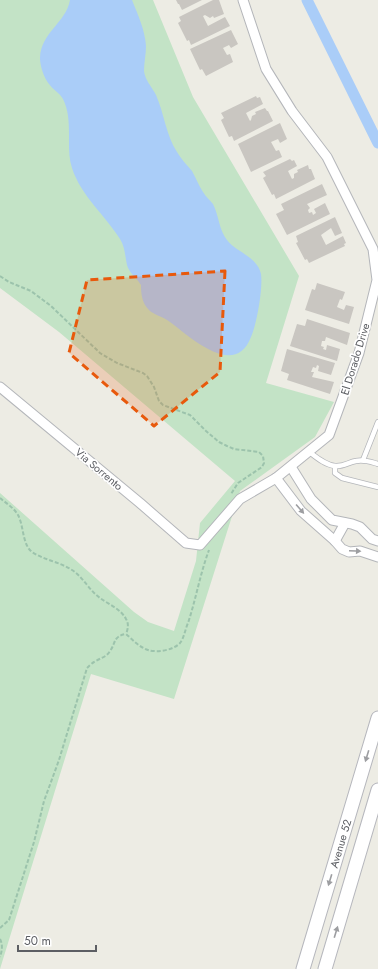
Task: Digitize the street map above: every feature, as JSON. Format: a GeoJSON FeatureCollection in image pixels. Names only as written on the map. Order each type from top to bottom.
{"type":"FeatureCollection","features":[{"type":"Feature","properties":{"kind":"main road","name":"Avenue 52"},"geometry":{"type":"LineString","coordinates":[[303,969],[378,718]]}},
{"type":"Feature","properties":{"kind":"main road"},"geometry":{"type":"LineString","coordinates":[[356,863],[349,860],[347,856],[348,848],[363,800],[362,772]]}},
{"type":"Feature","properties":{"kind":"main road","name":"Avenue 52"},"geometry":{"type":"LineString","coordinates":[[324,969],[378,790]]}},
{"type":"Feature","properties":{"kind":"street","name":"El Dorado Drive"},"geometry":{"type":"LineString","coordinates":[[200,546],[240,500],[276,478],[329,435],[359,353],[377,280],[373,249],[327,157],[292,111],[266,69],[243,0]]}},
{"type":"Feature","properties":{"kind":"street","name":"Via Sorrento"},"geometry":{"type":"LineString","coordinates":[[0,387],[186,543],[200,546]]}},
{"type":"Feature","properties":{"kind":"street"},"geometry":{"type":"LineString","coordinates":[[291,467],[311,499],[332,520],[360,527],[372,539],[378,542]]}},
{"type":"Feature","properties":{"kind":"street"},"geometry":{"type":"LineString","coordinates":[[276,478],[301,511],[342,549],[349,552],[360,551],[378,557]]}},
{"type":"Feature","properties":{"kind":"street"},"geometry":{"type":"LineString","coordinates":[[335,541],[345,523]]}},
{"type":"Feature","properties":{"kind":"lane"},"geometry":{"type":"LineString","coordinates":[[363,460],[378,422]]}},
{"type":"Feature","properties":{"kind":"lane"},"geometry":{"type":"LineString","coordinates":[[308,452],[322,462],[335,466],[347,465],[355,461],[363,460],[378,464]]}},
{"type":"Feature","properties":{"kind":"lane"},"geometry":{"type":"LineString","coordinates":[[335,466],[335,473],[342,478],[378,488]]}},
{"type":"Feature","properties":{"kind":"path"},"geometry":{"type":"LineString","coordinates":[[0,276],[9,282],[31,291],[51,306],[100,353],[117,363],[147,376],[154,387],[159,401],[163,405],[195,418],[206,431],[219,442],[227,446],[234,449],[259,452],[263,456],[264,463],[262,467],[238,483],[228,500]]}},
{"type":"Feature","properties":{"kind":"path"},"geometry":{"type":"LineString","coordinates":[[0,498],[13,508],[18,516],[26,544],[30,549],[36,554],[65,566],[75,572],[99,598],[121,612],[126,618],[128,629],[126,634]]}},
{"type":"Feature","properties":{"kind":"path"},"geometry":{"type":"LineString","coordinates":[[126,634],[134,642],[149,651],[172,648],[179,644],[192,611],[209,550]]}},
{"type":"Feature","properties":{"kind":"path"},"geometry":{"type":"LineString","coordinates":[[0,928],[9,920],[34,842],[44,801],[59,760],[87,668],[110,652],[118,637],[126,634]]}},
{"type":"Feature","properties":{"kind":"path"},"geometry":{"type":"LineString","coordinates":[[0,939],[2,942],[2,952],[0,957]]}},
{"type":"Feature","properties":{"kind":"highlighted area"},"geometry":{"type":"Polygon","coordinates":[[[225,271],[220,372],[154,426],[69,353],[87,280],[225,271]]]}},
{"type":"Feature","properties":{"kind":"green space"},"geometry":{"type":"Polygon","coordinates":[[[0,0],[153,0],[193,97],[299,276],[266,383],[334,402],[315,437],[240,491],[174,699],[91,674],[0,969],[0,493],[134,612],[148,622],[174,631],[196,561],[200,523],[235,481],[59,332],[0,288],[0,0]]]}},
{"type":"Feature","properties":{"kind":"water"},"geometry":{"type":"Polygon","coordinates":[[[70,0],[132,0],[144,34],[146,46],[144,71],[147,80],[156,95],[173,145],[180,157],[192,171],[204,194],[213,204],[224,236],[231,244],[251,259],[259,268],[261,274],[261,288],[259,306],[253,331],[244,349],[234,354],[224,355],[212,351],[189,337],[167,320],[149,310],[142,298],[141,285],[128,268],[122,242],[81,188],[76,178],[70,160],[69,125],[66,107],[62,97],[45,79],[40,58],[41,49],[45,41],[64,15],[70,0]]]}},
{"type":"Feature","properties":{"kind":"building"},"geometry":{"type":"Polygon","coordinates":[[[176,0],[202,0],[182,10],[176,0]]]}},
{"type":"Feature","properties":{"kind":"building"},"geometry":{"type":"Polygon","coordinates":[[[213,0],[219,0],[224,14],[214,18],[213,16],[210,18],[205,15],[203,16],[208,26],[225,17],[230,26],[191,45],[189,40],[187,41],[178,23],[181,21],[179,17],[213,0]]]}},
{"type":"Feature","properties":{"kind":"building"},"geometry":{"type":"Polygon","coordinates":[[[231,30],[238,44],[231,48],[229,45],[223,48],[227,55],[230,54],[233,62],[206,76],[202,69],[200,70],[190,49],[231,30]]]}},
{"type":"Feature","properties":{"kind":"building"},"geometry":{"type":"Polygon","coordinates":[[[256,96],[257,98],[260,97],[263,104],[246,113],[250,121],[252,116],[256,114],[255,112],[265,108],[273,121],[234,141],[232,136],[229,137],[221,120],[224,118],[221,113],[256,96]]]}},
{"type":"Feature","properties":{"kind":"building"},"geometry":{"type":"Polygon","coordinates":[[[280,123],[287,139],[280,143],[278,139],[271,142],[276,151],[279,150],[282,157],[251,172],[238,144],[280,123]]]}},
{"type":"Feature","properties":{"kind":"building"},"geometry":{"type":"Polygon","coordinates":[[[290,159],[292,161],[294,160],[297,166],[288,171],[292,179],[294,178],[294,174],[298,172],[297,170],[308,165],[315,179],[276,199],[274,194],[272,195],[263,178],[266,176],[263,172],[290,159]]]}},
{"type":"Feature","properties":{"kind":"building"},"geometry":{"type":"Polygon","coordinates":[[[322,184],[327,195],[307,204],[310,208],[308,210],[309,213],[312,212],[313,215],[316,213],[314,209],[325,203],[330,214],[287,235],[276,214],[284,210],[281,204],[322,184]]]}},
{"type":"Feature","properties":{"kind":"building"},"geometry":{"type":"Polygon","coordinates":[[[335,217],[342,233],[335,236],[331,228],[321,235],[326,245],[343,236],[346,243],[344,244],[345,246],[309,263],[307,259],[305,260],[296,243],[298,242],[296,236],[335,217]]]}},
{"type":"Feature","properties":{"kind":"building"},"geometry":{"type":"Polygon","coordinates":[[[317,283],[345,292],[337,307],[344,310],[346,305],[354,307],[349,324],[305,310],[312,289],[315,290],[317,283]]]}},
{"type":"Feature","properties":{"kind":"building"},"geometry":{"type":"Polygon","coordinates":[[[307,319],[350,333],[347,345],[326,337],[325,341],[322,341],[321,346],[324,347],[323,349],[326,350],[327,345],[340,349],[337,361],[290,346],[297,324],[305,326],[307,319]]]}},
{"type":"Feature","properties":{"kind":"building"},"geometry":{"type":"Polygon","coordinates":[[[287,349],[335,363],[331,375],[318,371],[319,366],[317,365],[316,368],[313,367],[311,372],[314,372],[312,377],[334,382],[330,394],[287,380],[289,374],[281,371],[287,349]]]}},
{"type":"Feature","properties":{"kind":"waterway"},"geometry":{"type":"LineString","coordinates":[[307,0],[378,143]]}}]}
